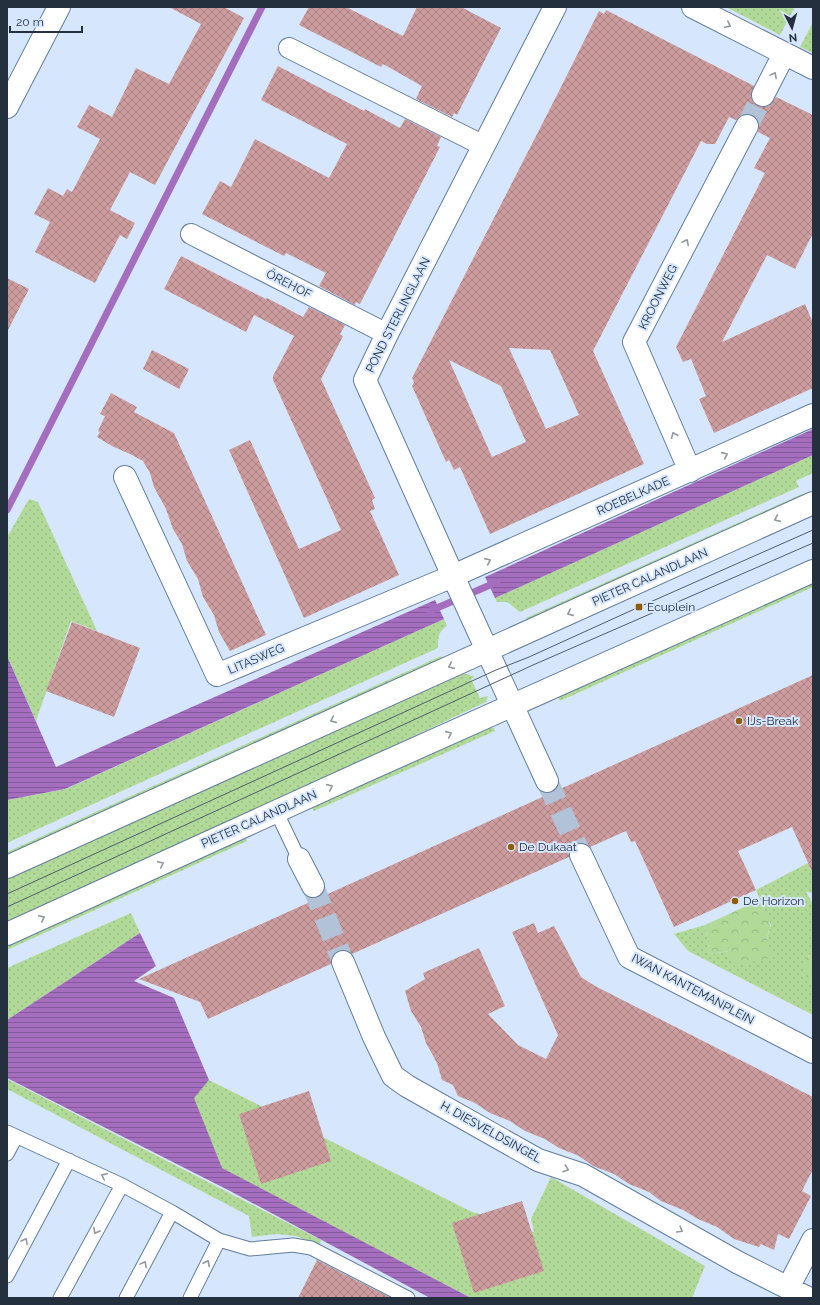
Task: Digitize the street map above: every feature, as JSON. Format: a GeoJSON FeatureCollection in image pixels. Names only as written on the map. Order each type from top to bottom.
{"type":"FeatureCollection","features":[{"type":"Feature","properties":{"kind":"street"},"geometry":{"type":"LineString","coordinates":[[7,108],[59,7]]}},
{"type":"Feature","properties":{"kind":"street","name":"POND STERLINGLAAN"},"geometry":{"type":"LineString","coordinates":[[486,650],[365,380],[387,334],[555,7]]}},
{"type":"Feature","properties":{"kind":"street"},"geometry":{"type":"LineString","coordinates":[[693,7],[813,68]]}},
{"type":"Feature","properties":{"kind":"street"},"geometry":{"type":"LineString","coordinates":[[289,48],[484,146]]}},
{"type":"Feature","properties":{"kind":"street"},"geometry":{"type":"LineString","coordinates":[[762,95],[784,54]]}},
{"type":"Feature","properties":{"kind":"street","name":"KROONWEG"},"geometry":{"type":"LineString","coordinates":[[690,471],[634,342],[747,126]]}},
{"type":"Feature","properties":{"kind":"street","name":"ÖREHOF"},"geometry":{"type":"LineString","coordinates":[[191,234],[387,334]]}},
{"type":"Feature","properties":{"kind":"street","name":"ROEBELKADE"},"geometry":{"type":"LineString","coordinates":[[455,581],[813,415]]}},
{"type":"Feature","properties":{"kind":"street","name":"LITASWEG"},"geometry":{"type":"LineString","coordinates":[[125,477],[217,675],[455,581]]}},
{"type":"Feature","properties":{"kind":"street","name":"PIETER CALANDLAAN"},"geometry":{"type":"LineString","coordinates":[[7,867],[813,503]]}},
{"type":"Feature","properties":{"kind":"street","name":"PIETER CALANDLAAN"},"geometry":{"type":"LineString","coordinates":[[7,934],[276,811],[813,571]]}},
{"type":"Feature","properties":{"kind":"street"},"geometry":{"type":"LineString","coordinates":[[486,650],[548,781]]}},
{"type":"Feature","properties":{"kind":"street","name":"IWAN KANTEMANPLEIN"},"geometry":{"type":"LineString","coordinates":[[581,855],[629,957],[813,1052]]}},
{"type":"Feature","properties":{"kind":"street"},"geometry":{"type":"LineString","coordinates":[[299,859],[313,886]]}},
{"type":"Feature","properties":{"kind":"street","name":"H. DIESVELDSINGEL"},"geometry":{"type":"LineString","coordinates":[[343,962],[374,1037],[393,1076],[407,1086],[538,1160],[583,1175],[737,1262],[808,1298]]}},
{"type":"Feature","properties":{"kind":"street"},"geometry":{"type":"LineString","coordinates":[[788,1288],[813,1240]]}},
{"type":"Feature","properties":{"kind":"lane"},"geometry":{"type":"LineString","coordinates":[[276,811],[299,859]]}},
{"type":"Feature","properties":{"kind":"lane"},"geometry":{"type":"LineString","coordinates":[[7,1154],[11,1134],[122,1185],[219,1240],[250,1249],[293,1245],[311,1248],[408,1298]]}},
{"type":"Feature","properties":{"kind":"lane"},"geometry":{"type":"LineString","coordinates":[[7,1276],[69,1160]]}},
{"type":"Feature","properties":{"kind":"lane"},"geometry":{"type":"LineString","coordinates":[[60,1298],[122,1185]]}},
{"type":"Feature","properties":{"kind":"lane"},"geometry":{"type":"LineString","coordinates":[[126,1298],[172,1212]]}},
{"type":"Feature","properties":{"kind":"lane"},"geometry":{"type":"LineString","coordinates":[[190,1298],[219,1240]]}},
{"type":"Feature","properties":{"kind":"green space"},"geometry":{"type":"Polygon","coordinates":[[[726,7],[795,7],[780,35],[726,7]]]}},
{"type":"Feature","properties":{"kind":"green space"},"geometry":{"type":"Polygon","coordinates":[[[813,22],[813,53],[800,47],[813,22]]]}},
{"type":"Feature","properties":{"kind":"green space"},"geometry":{"type":"Polygon","coordinates":[[[813,455],[813,473],[796,481],[799,487],[520,612],[507,602],[497,602],[495,598],[813,455]]]}},
{"type":"Feature","properties":{"kind":"green space"},"geometry":{"type":"Polygon","coordinates":[[[802,494],[806,495],[531,623],[526,618],[802,494]]]}},
{"type":"Feature","properties":{"kind":"green space"},"geometry":{"type":"Polygon","coordinates":[[[29,499],[38,502],[97,631],[71,621],[36,721],[7,656],[7,537],[29,499]]]}},
{"type":"Feature","properties":{"kind":"green space"},"geometry":{"type":"Polygon","coordinates":[[[813,580],[813,587],[560,701],[557,695],[813,580]]]}},
{"type":"Feature","properties":{"kind":"green space"},"geometry":{"type":"Polygon","coordinates":[[[444,619],[447,626],[440,633],[438,638],[438,648],[7,843],[7,800],[66,789],[444,619]]]}},
{"type":"Feature","properties":{"kind":"green space"},"geometry":{"type":"Polygon","coordinates":[[[441,656],[443,662],[7,859],[7,852],[441,656]]]}},
{"type":"Feature","properties":{"kind":"green space"},"geometry":{"type":"Polygon","coordinates":[[[460,674],[467,674],[475,677],[471,679],[480,698],[488,696],[486,702],[399,743],[353,770],[7,927],[7,877],[460,674]]]}},
{"type":"Feature","properties":{"kind":"green space"},"geometry":{"type":"Polygon","coordinates":[[[485,728],[494,728],[495,731],[314,811],[311,806],[485,728]]]}},
{"type":"Feature","properties":{"kind":"green space"},"geometry":{"type":"Polygon","coordinates":[[[245,836],[247,841],[7,950],[7,944],[245,836]]]}},
{"type":"Feature","properties":{"kind":"green space"},"geometry":{"type":"Polygon","coordinates":[[[808,863],[813,874],[813,893],[806,892],[813,904],[813,953],[808,956],[810,979],[813,981],[813,1015],[688,951],[674,934],[705,925],[710,954],[729,951],[774,957],[771,955],[768,946],[768,934],[771,925],[756,890],[808,863]]]}},
{"type":"Feature","properties":{"kind":"green space"},"geometry":{"type":"Polygon","coordinates":[[[759,900],[769,921],[769,949],[775,957],[733,966],[728,951],[710,954],[705,925],[759,900]]]}},
{"type":"Feature","properties":{"kind":"green space"},"geometry":{"type":"Polygon","coordinates":[[[131,913],[140,933],[7,1020],[7,968],[131,913]]]}},
{"type":"Feature","properties":{"kind":"green space"},"geometry":{"type":"Polygon","coordinates":[[[813,953],[813,981],[806,975],[803,967],[804,960],[813,953]]]}},
{"type":"Feature","properties":{"kind":"green space"},"geometry":{"type":"Polygon","coordinates":[[[7,1079],[321,1240],[320,1245],[296,1236],[276,1234],[252,1237],[249,1216],[7,1089],[7,1079]]]}},
{"type":"Feature","properties":{"kind":"green space"},"geometry":{"type":"Polygon","coordinates":[[[209,1080],[470,1211],[534,1232],[531,1219],[551,1177],[705,1266],[692,1298],[471,1298],[222,1169],[193,1098],[209,1080]]]}},
{"type":"Feature","properties":{"kind":"shaded area"},"geometry":{"type":"Polygon","coordinates":[[[813,429],[813,455],[495,598],[485,577],[813,429]]]}},
{"type":"Feature","properties":{"kind":"shaded area"},"geometry":{"type":"Polygon","coordinates":[[[435,600],[444,619],[65,789],[7,800],[7,656],[56,767],[435,600]]]}},
{"type":"Feature","properties":{"kind":"shaded area"},"geometry":{"type":"Polygon","coordinates":[[[140,933],[156,966],[134,981],[174,998],[209,1080],[194,1098],[222,1168],[471,1298],[430,1298],[230,1191],[7,1078],[7,1020],[140,933]]]}},
{"type":"Feature","properties":{"kind":"building"},"geometry":{"type":"Polygon","coordinates":[[[169,7],[224,7],[244,18],[155,185],[130,172],[110,210],[135,223],[127,239],[120,235],[95,283],[35,252],[50,222],[34,214],[48,188],[63,196],[67,189],[72,192],[100,139],[77,127],[89,105],[112,117],[136,68],[169,84],[201,24],[169,7]]]}},
{"type":"Feature","properties":{"kind":"building"},"geometry":{"type":"Polygon","coordinates":[[[309,7],[346,7],[403,36],[417,7],[461,7],[501,28],[457,115],[454,113],[452,117],[416,99],[422,86],[383,64],[381,67],[299,25],[309,7]]]}},
{"type":"Feature","properties":{"kind":"building"},"geometry":{"type":"Polygon","coordinates":[[[606,10],[754,86],[751,96],[753,102],[758,106],[769,106],[776,97],[813,115],[813,233],[795,269],[767,255],[722,342],[805,304],[813,323],[813,388],[714,433],[699,399],[706,396],[691,359],[683,362],[676,347],[765,173],[754,168],[770,138],[758,132],[758,120],[752,115],[741,115],[736,120],[729,117],[715,144],[707,144],[701,141],[593,351],[644,464],[490,534],[460,467],[454,470],[449,460],[446,462],[412,386],[414,382],[412,378],[599,11],[604,14],[606,10]],[[509,348],[546,429],[579,415],[550,350],[509,348]],[[449,360],[492,457],[526,442],[501,386],[449,360]]]}},
{"type":"Feature","properties":{"kind":"building"},"geometry":{"type":"Polygon","coordinates":[[[278,66],[400,128],[405,119],[441,137],[437,146],[440,147],[360,304],[356,302],[355,305],[319,286],[326,273],[286,253],[284,256],[202,214],[220,181],[231,187],[255,139],[329,178],[347,144],[261,100],[278,66]]]}},
{"type":"Feature","properties":{"kind":"building"},"geometry":{"type":"Polygon","coordinates":[[[181,256],[303,317],[309,307],[345,325],[340,334],[343,336],[321,379],[375,498],[372,500],[375,509],[370,511],[399,575],[304,618],[229,450],[250,440],[299,549],[341,530],[273,380],[273,376],[294,336],[254,315],[246,332],[164,289],[181,256]]]}},
{"type":"Feature","properties":{"kind":"building"},"geometry":{"type":"Polygon","coordinates":[[[7,278],[29,289],[7,332],[7,278]]]}},
{"type":"Feature","properties":{"kind":"building"},"geometry":{"type":"Polygon","coordinates":[[[152,350],[189,369],[179,389],[143,369],[152,350]]]}},
{"type":"Feature","properties":{"kind":"building"},"geometry":{"type":"Polygon","coordinates":[[[111,393],[137,407],[134,412],[174,433],[266,635],[230,651],[219,632],[214,615],[203,597],[198,579],[187,561],[182,544],[173,529],[166,509],[154,487],[150,473],[143,461],[97,437],[100,432],[98,431],[105,416],[100,414],[111,393]]]}},
{"type":"Feature","properties":{"kind":"building"},"geometry":{"type":"Polygon","coordinates":[[[72,622],[140,648],[114,717],[46,691],[72,622]]]}},
{"type":"Feature","properties":{"kind":"building","name":"De Dukaat"},"geometry":{"type":"Polygon","coordinates":[[[813,675],[813,874],[792,827],[738,851],[756,890],[674,927],[635,841],[631,842],[626,831],[590,847],[582,843],[576,844],[571,848],[569,857],[352,954],[345,950],[338,951],[333,955],[331,964],[208,1019],[200,1002],[139,979],[813,675]]]}},
{"type":"Feature","properties":{"kind":"building"},"geometry":{"type":"Polygon","coordinates":[[[534,923],[538,933],[554,926],[581,977],[595,986],[813,1097],[813,1169],[802,1191],[811,1196],[789,1239],[778,1234],[774,1250],[761,1244],[759,1247],[734,1239],[717,1227],[661,1201],[649,1192],[629,1184],[614,1174],[593,1166],[579,1156],[559,1148],[545,1139],[525,1131],[510,1121],[490,1113],[475,1103],[458,1096],[453,1085],[442,1080],[437,1063],[426,1043],[421,1027],[411,1011],[405,991],[425,979],[423,973],[479,948],[505,1006],[488,1014],[518,1045],[546,1059],[558,1035],[512,932],[534,923]]]}},
{"type":"Feature","properties":{"kind":"building"},"geometry":{"type":"Polygon","coordinates":[[[309,1091],[331,1161],[261,1184],[239,1114],[309,1091]]]}},
{"type":"Feature","properties":{"kind":"building"},"geometry":{"type":"Polygon","coordinates":[[[522,1201],[544,1271],[474,1293],[452,1223],[522,1201]]]}},
{"type":"Feature","properties":{"kind":"building"},"geometry":{"type":"Polygon","coordinates":[[[317,1260],[391,1298],[298,1298],[317,1260]]]}},
{"type":"Feature","properties":{"kind":"waterway"},"geometry":{"type":"LineString","coordinates":[[7,510],[262,7]]}},
{"type":"Feature","properties":{"kind":"waterway"},"geometry":{"type":"LineString","coordinates":[[430,611],[497,582]]}},
{"type":"Feature","properties":{"kind":"tunnel"},"geometry":{"type":"LineString","coordinates":[[747,126],[763,95]]}},
{"type":"Feature","properties":{"kind":"tunnel"},"geometry":{"type":"LineString","coordinates":[[547,781],[581,855]]}},
{"type":"Feature","properties":{"kind":"tunnel"},"geometry":{"type":"LineString","coordinates":[[313,886],[343,962]]}},
{"type":"Feature","properties":{"kind":"tram line"},"geometry":{"type":"LineString","coordinates":[[7,894],[496,670],[529,657],[813,530]]}},
{"type":"Feature","properties":{"kind":"tram line"},"geometry":{"type":"LineString","coordinates":[[7,907],[533,665],[813,543]]}},
{"type":"Feature","properties":{"kind":"place","name":"Ecuplein"},"geometry":{"type":"Point","coordinates":[639,607]}},
{"type":"Feature","properties":{"kind":"place","name":"IJs-Break"},"geometry":{"type":"Point","coordinates":[739,721]}},
{"type":"Feature","properties":{"kind":"place","name":"De Dukaat"},"geometry":{"type":"Point","coordinates":[511,847]}},
{"type":"Feature","properties":{"kind":"place","name":"De Horizon"},"geometry":{"type":"Point","coordinates":[735,901]}}]}
